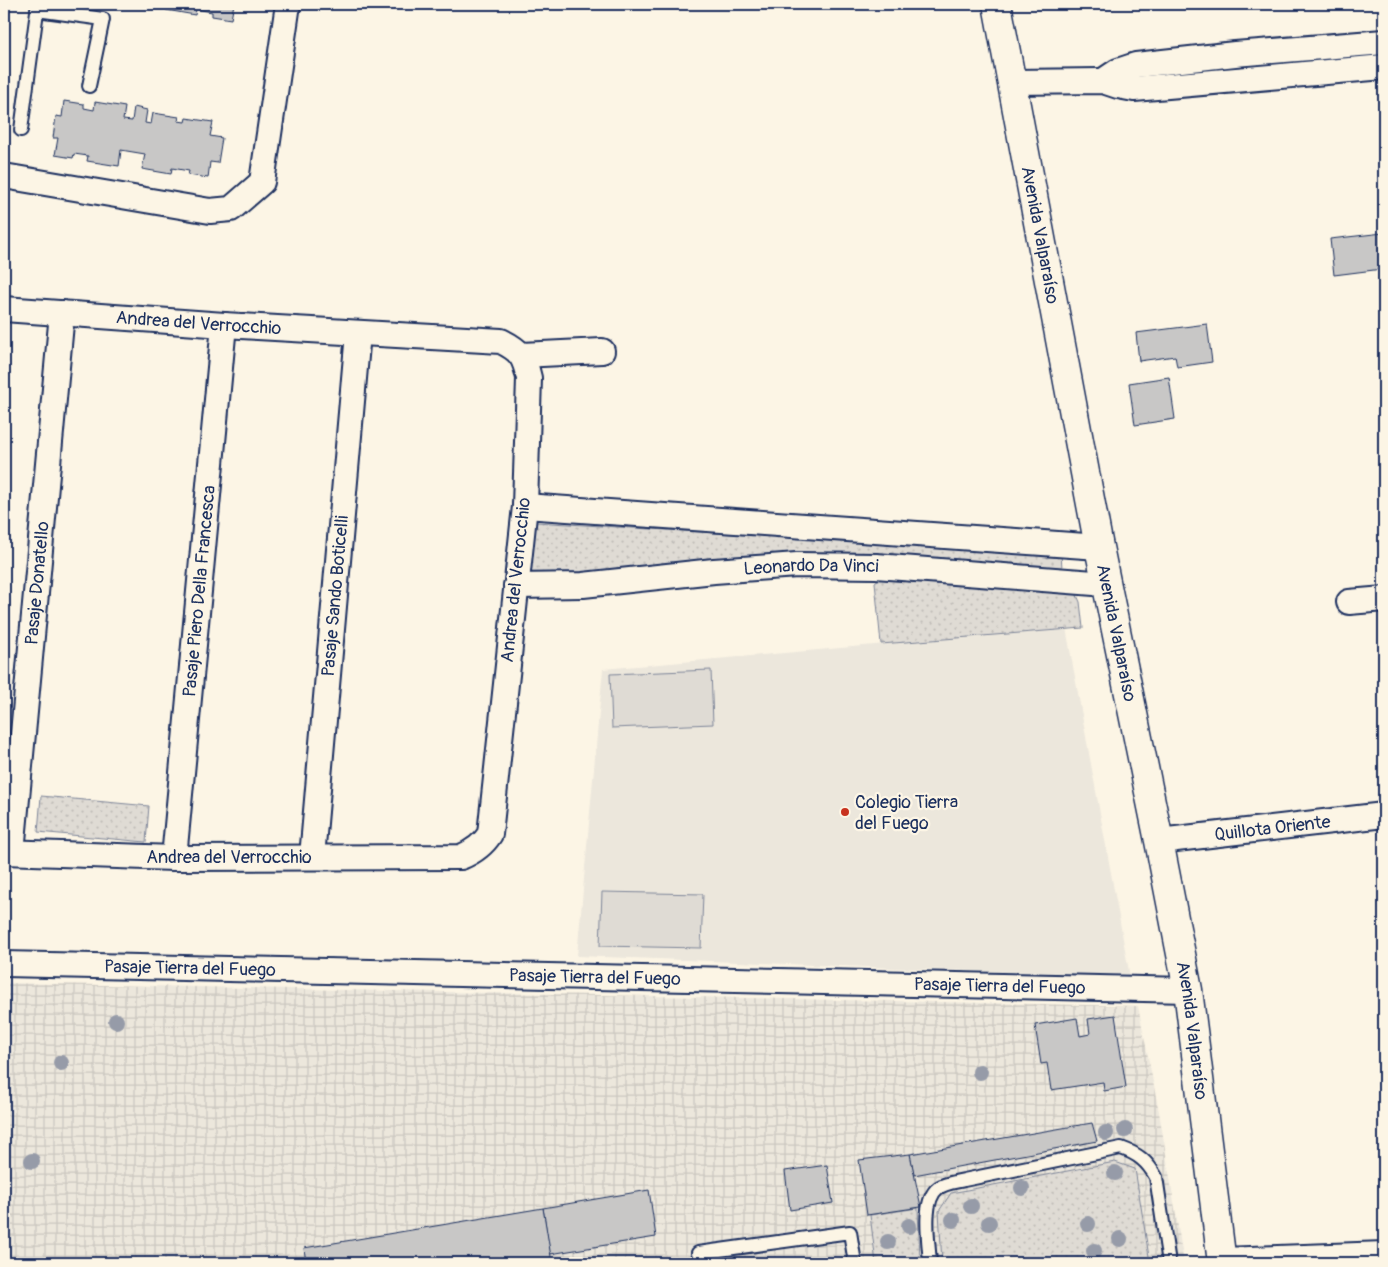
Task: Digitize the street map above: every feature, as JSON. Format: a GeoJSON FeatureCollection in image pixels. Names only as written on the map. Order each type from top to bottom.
{"type":"FeatureCollection","features":[{"type":"Feature","properties":{"kind":"main road","name":"Avenida Valparaíso"},"geometry":{"type":"LineString","coordinates":[[997,4],[1099,547],[1188,990],[1222,1262]]}},
{"type":"Feature","properties":{"kind":"street"},"geometry":{"type":"LineString","coordinates":[[4,176],[210,211],[232,209],[262,182],[288,4]]}},
{"type":"Feature","properties":{"kind":"street"},"geometry":{"type":"LineString","coordinates":[[1103,81],[1118,71],[1136,65],[1235,54],[1384,42]]}},
{"type":"Feature","properties":{"kind":"street"},"geometry":{"type":"LineString","coordinates":[[1235,54],[1237,79]]}},
{"type":"Feature","properties":{"kind":"street"},"geometry":{"type":"LineString","coordinates":[[1012,82],[1103,81],[1118,86],[1134,88],[1384,67]]}},
{"type":"Feature","properties":{"kind":"street","name":"Andrea del Verrocchio"},"geometry":{"type":"LineString","coordinates":[[4,309],[501,342],[512,346],[522,355],[529,378],[525,506],[490,834],[485,841],[461,857],[174,858],[8,852]]}},
{"type":"Feature","properties":{"kind":"street","name":"Pasaje Donatello"},"geometry":{"type":"LineString","coordinates":[[8,852],[62,313]]}},
{"type":"Feature","properties":{"kind":"street","name":"Pasaje Piero Della Francesca"},"geometry":{"type":"LineString","coordinates":[[174,858],[224,325]]}},
{"type":"Feature","properties":{"kind":"street","name":"Pasaje Sando Boticelli"},"geometry":{"type":"LineString","coordinates":[[312,857],[358,333]]}},
{"type":"Feature","properties":{"kind":"street"},"geometry":{"type":"LineString","coordinates":[[522,355],[602,351]]}},
{"type":"Feature","properties":{"kind":"street","name":"Leonardo Da Vinci"},"geometry":{"type":"LineString","coordinates":[[525,506],[1099,547]]}},
{"type":"Feature","properties":{"kind":"street","name":"Leonardo Da Vinci"},"geometry":{"type":"LineString","coordinates":[[516,586],[583,585],[714,571],[798,565],[876,566],[1107,584]]}},
{"type":"Feature","properties":{"kind":"street"},"geometry":{"type":"LineString","coordinates":[[1349,602],[1384,599]]}},
{"type":"Feature","properties":{"kind":"street","name":"Quillota Oriente"},"geometry":{"type":"LineString","coordinates":[[1159,841],[1384,815]]}},
{"type":"Feature","properties":{"kind":"street","name":"Pasaje Tierra del Fuego"},"geometry":{"type":"LineString","coordinates":[[4,964],[1188,990]]}},
{"type":"Feature","properties":{"kind":"street"},"geometry":{"type":"LineString","coordinates":[[1222,1262],[1384,1254]]}},
{"type":"Feature","properties":{"kind":"lane"},"geometry":{"type":"LineString","coordinates":[[21,130],[37,7],[103,19],[90,86]]}},
{"type":"Feature","properties":{"kind":"lane"},"geometry":{"type":"LineString","coordinates":[[930,1263],[928,1203],[933,1193],[940,1187],[964,1180],[1120,1148],[1135,1153],[1152,1170],[1156,1177],[1169,1263]]}},
{"type":"Feature","properties":{"kind":"lane"},"geometry":{"type":"LineString","coordinates":[[700,1263],[698,1253],[850,1232],[855,1263]]}},
{"type":"Feature","properties":{"kind":"shaded area"},"geometry":{"type":"Polygon","coordinates":[[[535,522],[1061,554],[1062,568],[794,555],[530,578],[535,522]]]}},
{"type":"Feature","properties":{"kind":"shaded area"},"geometry":{"type":"Polygon","coordinates":[[[879,579],[965,580],[1076,593],[1080,602],[1083,628],[881,644],[875,582],[879,579]]]}},
{"type":"Feature","properties":{"kind":"shaded area","name":"Colegio Tierra del Fuego"},"geometry":{"type":"Polygon","coordinates":[[[1066,628],[1130,977],[577,956],[603,669],[1066,628]]]}},
{"type":"Feature","properties":{"kind":"shaded area"},"geometry":{"type":"Polygon","coordinates":[[[711,670],[713,724],[612,728],[610,674],[711,670]]]}},
{"type":"Feature","properties":{"kind":"shaded area"},"geometry":{"type":"Polygon","coordinates":[[[41,796],[149,806],[146,842],[38,832],[41,796]]]}},
{"type":"Feature","properties":{"kind":"shaded area"},"geometry":{"type":"Polygon","coordinates":[[[602,892],[703,894],[701,948],[600,946],[602,892]]]}},
{"type":"Feature","properties":{"kind":"shaded area"},"geometry":{"type":"Polygon","coordinates":[[[4,983],[1138,1006],[1159,1112],[1184,1263],[4,1263],[4,983]]]}},
{"type":"Feature","properties":{"kind":"shaded area"},"geometry":{"type":"Polygon","coordinates":[[[1115,1162],[1135,1169],[1150,1263],[942,1263],[939,1211],[951,1193],[1115,1162]]]}},
{"type":"Feature","properties":{"kind":"shaded area"},"geometry":{"type":"Polygon","coordinates":[[[918,1208],[920,1263],[876,1263],[870,1215],[918,1208]]]}},
{"type":"Feature","properties":{"kind":"building"},"geometry":{"type":"Polygon","coordinates":[[[167,4],[234,4],[231,19],[212,16],[212,12],[196,9],[195,15],[166,10],[167,4]]]}},
{"type":"Feature","properties":{"kind":"building"},"geometry":{"type":"Polygon","coordinates":[[[64,101],[84,104],[84,108],[94,110],[95,102],[125,107],[123,120],[132,121],[134,107],[147,110],[145,123],[151,124],[153,113],[179,117],[178,121],[185,122],[186,118],[213,122],[210,136],[222,138],[218,163],[210,162],[208,178],[188,175],[189,171],[172,168],[171,174],[142,169],[145,154],[121,150],[119,166],[87,161],[88,156],[74,154],[73,158],[55,155],[58,138],[53,138],[56,116],[62,117],[64,101]]]}},
{"type":"Feature","properties":{"kind":"building"},"geometry":{"type":"Polygon","coordinates":[[[1383,233],[1384,260],[1381,260],[1382,269],[1334,275],[1330,239],[1383,233]]]}},
{"type":"Feature","properties":{"kind":"building"},"geometry":{"type":"Polygon","coordinates":[[[1207,324],[1212,362],[1177,367],[1175,356],[1139,361],[1136,333],[1207,324]]]}},
{"type":"Feature","properties":{"kind":"building"},"geometry":{"type":"Polygon","coordinates":[[[1169,377],[1175,419],[1135,425],[1129,383],[1169,377]]]}},
{"type":"Feature","properties":{"kind":"building"},"geometry":{"type":"Polygon","coordinates":[[[1115,1015],[1126,1087],[1104,1091],[1103,1082],[1051,1090],[1047,1063],[1041,1064],[1035,1025],[1077,1018],[1080,1036],[1090,1034],[1088,1019],[1115,1015]]]}},
{"type":"Feature","properties":{"kind":"building"},"geometry":{"type":"Polygon","coordinates":[[[1092,1123],[1097,1141],[914,1175],[910,1154],[1092,1123]]]}},
{"type":"Feature","properties":{"kind":"building"},"geometry":{"type":"Polygon","coordinates":[[[910,1154],[921,1207],[867,1215],[859,1160],[910,1154]]]}},
{"type":"Feature","properties":{"kind":"building"},"geometry":{"type":"Polygon","coordinates":[[[827,1165],[833,1203],[790,1210],[785,1171],[827,1165]]]}},
{"type":"Feature","properties":{"kind":"building"},"geometry":{"type":"Polygon","coordinates":[[[649,1190],[656,1237],[550,1254],[543,1208],[649,1190]]]}},
{"type":"Feature","properties":{"kind":"building"},"geometry":{"type":"Polygon","coordinates":[[[543,1208],[552,1263],[306,1263],[304,1248],[543,1208]]]}},
{"type":"Feature","properties":{"kind":"place","name":"Colegio Tierra del Fuego"},"geometry":{"type":"Point","coordinates":[845,812]}}]}
